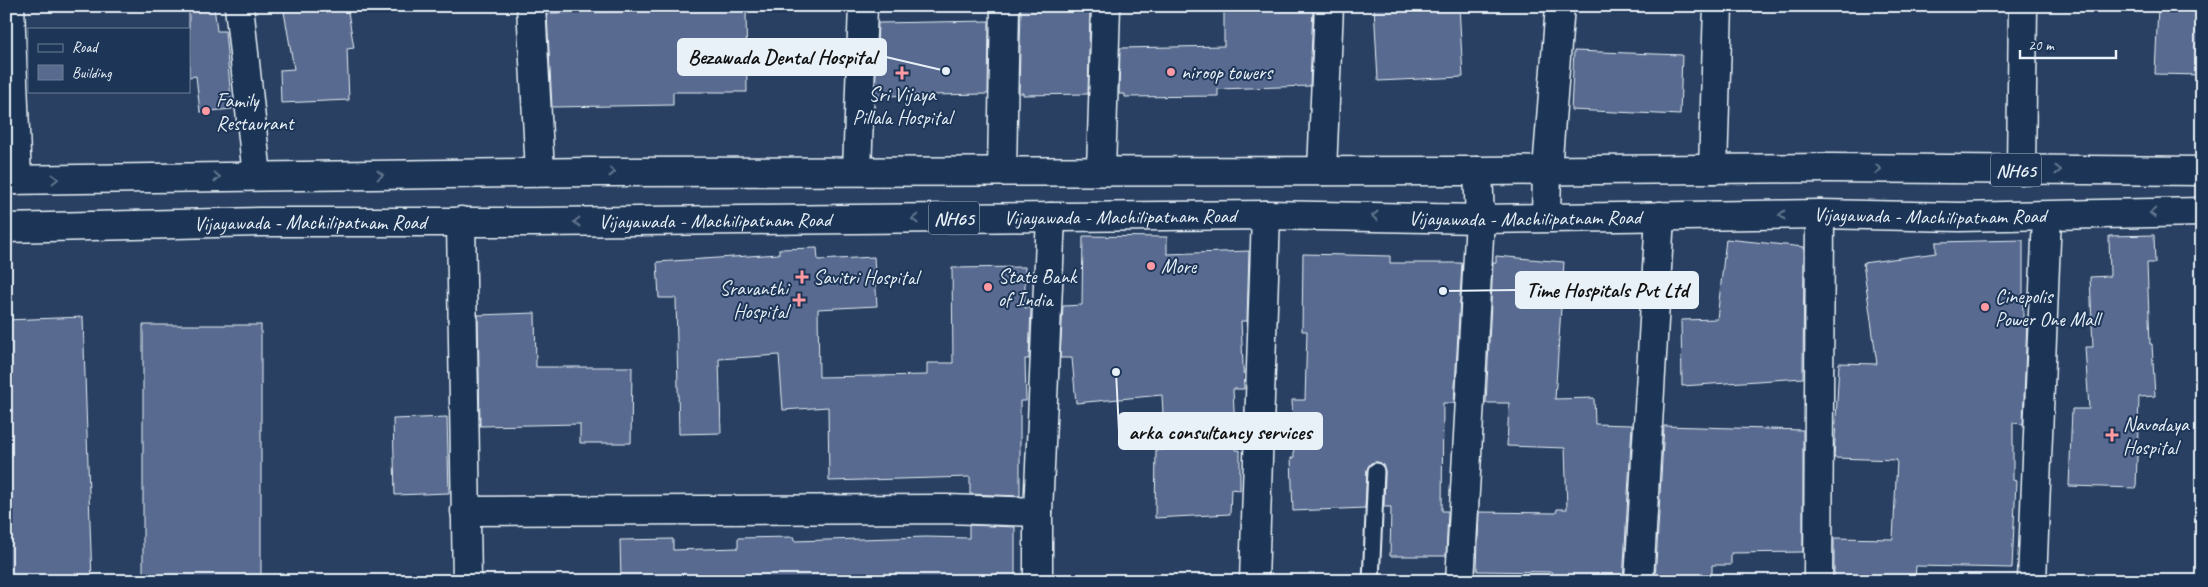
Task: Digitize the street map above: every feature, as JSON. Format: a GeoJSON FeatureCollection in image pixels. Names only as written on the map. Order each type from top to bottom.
{"type":"FeatureCollection","features":[{"type":"Feature","properties":{"kind":"main road"},"geometry":{"type":"LineString","coordinates":[[10,6],[12,180]]}},
{"type":"Feature","properties":{"kind":"main road"},"geometry":{"type":"LineString","coordinates":[[239,6],[257,176]]}},
{"type":"Feature","properties":{"kind":"main road"},"geometry":{"type":"LineString","coordinates":[[531,6],[540,172]]}},
{"type":"Feature","properties":{"kind":"main road"},"geometry":{"type":"LineString","coordinates":[[857,171],[863,6]]}},
{"type":"Feature","properties":{"kind":"main road"},"geometry":{"type":"LineString","coordinates":[[1002,171],[1005,6]]}},
{"type":"Feature","properties":{"kind":"main road"},"geometry":{"type":"LineString","coordinates":[[1101,171],[1106,6]]}},
{"type":"Feature","properties":{"kind":"main road"},"geometry":{"type":"LineString","coordinates":[[1322,171],[1329,6]]}},
{"type":"Feature","properties":{"kind":"main road"},"geometry":{"type":"LineString","coordinates":[[1546,217],[1547,170],[1560,6]]}},
{"type":"Feature","properties":{"kind":"main road"},"geometry":{"type":"LineString","coordinates":[[1713,169],[1718,6]]}},
{"type":"Feature","properties":{"kind":"main road"},"geometry":{"type":"LineString","coordinates":[[2021,170],[2023,6]]}},
{"type":"Feature","properties":{"kind":"main road","name":"NH65"},"geometry":{"type":"LineString","coordinates":[[12,180],[540,172],[1713,169],[2202,172]]}},
{"type":"Feature","properties":{"kind":"main road"},"geometry":{"type":"LineString","coordinates":[[1460,581],[1480,219],[1478,171]]}},
{"type":"Feature","properties":{"kind":"main road","name":"Vijayawada - Machilipatnam Road"},"geometry":{"type":"LineString","coordinates":[[6,228],[250,223],[1266,215],[1480,219],[1820,214],[1959,217],[2202,212]]}},
{"type":"Feature","properties":{"kind":"main road"},"geometry":{"type":"LineString","coordinates":[[1818,581],[1820,214]]}},
{"type":"Feature","properties":{"kind":"main road"},"geometry":{"type":"LineString","coordinates":[[1254,581],[1266,215]]}},
{"type":"Feature","properties":{"kind":"main road"},"geometry":{"type":"LineString","coordinates":[[1639,581],[1660,216]]}},
{"type":"Feature","properties":{"kind":"main road"},"geometry":{"type":"LineString","coordinates":[[2032,581],[2047,216]]}},
{"type":"Feature","properties":{"kind":"main road"},"geometry":{"type":"LineString","coordinates":[[1038,581],[1038,512],[1051,218]]}},
{"type":"Feature","properties":{"kind":"main road"},"geometry":{"type":"LineString","coordinates":[[461,221],[467,581]]}},
{"type":"Feature","properties":{"kind":"main road"},"geometry":{"type":"LineString","coordinates":[[465,510],[946,509],[1038,512]]}},
{"type":"Feature","properties":{"kind":"lane"},"geometry":{"type":"LineString","coordinates":[[1371,581],[1376,471]]}},
{"type":"Feature","properties":{"kind":"building"},"geometry":{"type":"Polygon","coordinates":[[[189,6],[214,6],[217,31],[225,31],[232,109],[200,112],[196,76],[190,77],[189,6]]]}},
{"type":"Feature","properties":{"kind":"building"},"geometry":{"type":"Polygon","coordinates":[[[283,6],[347,6],[354,48],[347,49],[349,100],[281,103],[280,70],[294,69],[283,6]]]}},
{"type":"Feature","properties":{"kind":"building"},"geometry":{"type":"Polygon","coordinates":[[[691,6],[746,6],[747,92],[673,92],[673,105],[552,107],[547,13],[691,11],[691,6]]]}},
{"type":"Feature","properties":{"kind":"building"},"geometry":{"type":"Polygon","coordinates":[[[1021,6],[1090,6],[1088,94],[1023,95],[1023,93],[1019,93],[1021,6]]]}},
{"type":"Feature","properties":{"kind":"building"},"geometry":{"type":"Polygon","coordinates":[[[1224,6],[1313,6],[1310,86],[1218,89],[1218,96],[1125,97],[1125,94],[1119,94],[1120,48],[1224,46],[1224,6]]]}},
{"type":"Feature","properties":{"kind":"building"},"geometry":{"type":"Polygon","coordinates":[[[1374,6],[1459,6],[1463,77],[1378,81],[1374,6]]]}},
{"type":"Feature","properties":{"kind":"building"},"geometry":{"type":"Polygon","coordinates":[[[2158,6],[2202,6],[2202,75],[2155,74],[2158,6]]]}},
{"type":"Feature","properties":{"kind":"building"},"geometry":{"type":"Polygon","coordinates":[[[989,21],[988,94],[875,96],[878,23],[989,21]]]}},
{"type":"Feature","properties":{"kind":"building"},"geometry":{"type":"Polygon","coordinates":[[[1574,51],[1682,55],[1680,115],[1571,110],[1574,51]]]}},
{"type":"Feature","properties":{"kind":"building"},"geometry":{"type":"Polygon","coordinates":[[[2154,235],[2155,263],[2147,263],[2150,344],[2152,344],[2155,396],[2139,397],[2136,488],[2069,486],[2072,409],[2089,409],[2085,347],[2093,347],[2090,277],[2110,276],[2109,236],[2154,235]]]}},
{"type":"Feature","properties":{"kind":"building"},"geometry":{"type":"Polygon","coordinates":[[[1083,236],[1167,237],[1167,254],[1249,251],[1247,321],[1241,321],[1244,389],[1233,389],[1236,450],[1240,450],[1240,490],[1231,489],[1230,514],[1155,518],[1156,450],[1165,450],[1162,395],[1076,403],[1072,358],[1060,358],[1063,306],[1082,305],[1083,236]]]}},
{"type":"Feature","properties":{"kind":"building"},"geometry":{"type":"Polygon","coordinates":[[[1726,239],[1804,247],[1803,378],[1682,386],[1681,320],[1717,319],[1726,239]]]}},
{"type":"Feature","properties":{"kind":"building"},"geometry":{"type":"Polygon","coordinates":[[[2023,240],[2023,319],[2027,319],[2023,424],[2013,423],[2013,480],[2016,481],[2012,568],[1916,566],[1915,581],[1834,581],[1834,538],[1893,539],[1897,460],[1834,458],[1839,363],[1877,364],[1863,263],[1936,253],[1936,242],[2023,240]]]}},
{"type":"Feature","properties":{"kind":"building"},"geometry":{"type":"Polygon","coordinates":[[[817,248],[818,260],[874,257],[877,306],[818,309],[819,377],[927,375],[927,363],[953,363],[952,268],[1025,267],[1025,308],[1031,308],[1029,359],[1025,359],[1026,401],[1020,401],[1020,496],[970,494],[970,477],[829,481],[828,407],[783,410],[779,355],[719,359],[721,433],[679,434],[676,298],[659,298],[657,262],[779,254],[779,249],[817,248]]]}},
{"type":"Feature","properties":{"kind":"building"},"geometry":{"type":"Polygon","coordinates":[[[1303,254],[1390,256],[1390,263],[1462,263],[1454,403],[1443,403],[1442,511],[1448,511],[1446,556],[1390,556],[1391,507],[1384,507],[1385,471],[1381,463],[1371,463],[1367,470],[1365,508],[1293,511],[1291,458],[1294,458],[1292,400],[1305,400],[1307,331],[1302,331],[1303,254]]]}},
{"type":"Feature","properties":{"kind":"building"},"geometry":{"type":"Polygon","coordinates":[[[1496,256],[1564,262],[1555,399],[1594,398],[1595,424],[1632,425],[1623,581],[1551,581],[1552,572],[1477,571],[1479,512],[1556,513],[1557,509],[1567,509],[1565,448],[1507,446],[1509,403],[1486,403],[1493,263],[1496,263],[1496,256]]]}},
{"type":"Feature","properties":{"kind":"building"},"geometry":{"type":"Polygon","coordinates":[[[535,313],[536,367],[632,367],[631,443],[580,443],[580,424],[480,426],[478,315],[535,313]]]}},
{"type":"Feature","properties":{"kind":"building"},"geometry":{"type":"Polygon","coordinates":[[[83,317],[92,581],[6,581],[6,320],[83,317]]]}},
{"type":"Feature","properties":{"kind":"building"},"geometry":{"type":"Polygon","coordinates":[[[143,325],[261,325],[261,581],[143,581],[143,325]]]}},
{"type":"Feature","properties":{"kind":"building"},"geometry":{"type":"Polygon","coordinates":[[[447,417],[449,493],[395,495],[393,419],[447,417]]]}},
{"type":"Feature","properties":{"kind":"building"},"geometry":{"type":"Polygon","coordinates":[[[1664,426],[1803,430],[1803,552],[1731,553],[1731,565],[1712,565],[1712,581],[1655,581],[1664,426]]]}},
{"type":"Feature","properties":{"kind":"building"},"geometry":{"type":"Polygon","coordinates":[[[969,525],[1015,527],[1015,581],[621,581],[620,540],[673,539],[673,550],[738,548],[738,538],[794,537],[794,541],[926,537],[969,538],[969,525]]]}},
{"type":"Feature","properties":{"kind":"place","name":"Bezawada Dental Hospital"},"geometry":{"type":"Point","coordinates":[946,71]}},
{"type":"Feature","properties":{"kind":"place","name":"niroop towers"},"geometry":{"type":"Point","coordinates":[1171,72]}},
{"type":"Feature","properties":{"kind":"place","name":"Sri Vijaya Pillala Hospital"},"geometry":{"type":"Point","coordinates":[902,73]}},
{"type":"Feature","properties":{"kind":"place","name":"Family Restaurant"},"geometry":{"type":"Point","coordinates":[206,111]}},
{"type":"Feature","properties":{"kind":"place","name":"More"},"geometry":{"type":"Point","coordinates":[1151,266]}},
{"type":"Feature","properties":{"kind":"place","name":"Savitri Hospital"},"geometry":{"type":"Point","coordinates":[802,277]}},
{"type":"Feature","properties":{"kind":"place","name":"State Bank of India"},"geometry":{"type":"Point","coordinates":[988,287]}},
{"type":"Feature","properties":{"kind":"place","name":"Time Hospitals Pvt Ltd"},"geometry":{"type":"Point","coordinates":[1443,291]}},
{"type":"Feature","properties":{"kind":"place","name":"Sravanthi Hospital"},"geometry":{"type":"Point","coordinates":[799,300]}},
{"type":"Feature","properties":{"kind":"place","name":"Cinepolis Power One Mall"},"geometry":{"type":"Point","coordinates":[1985,307]}},
{"type":"Feature","properties":{"kind":"place","name":"arka consultancy services"},"geometry":{"type":"Point","coordinates":[1116,372]}},
{"type":"Feature","properties":{"kind":"place","name":"Navodaya Hospital"},"geometry":{"type":"Point","coordinates":[2112,435]}}]}
